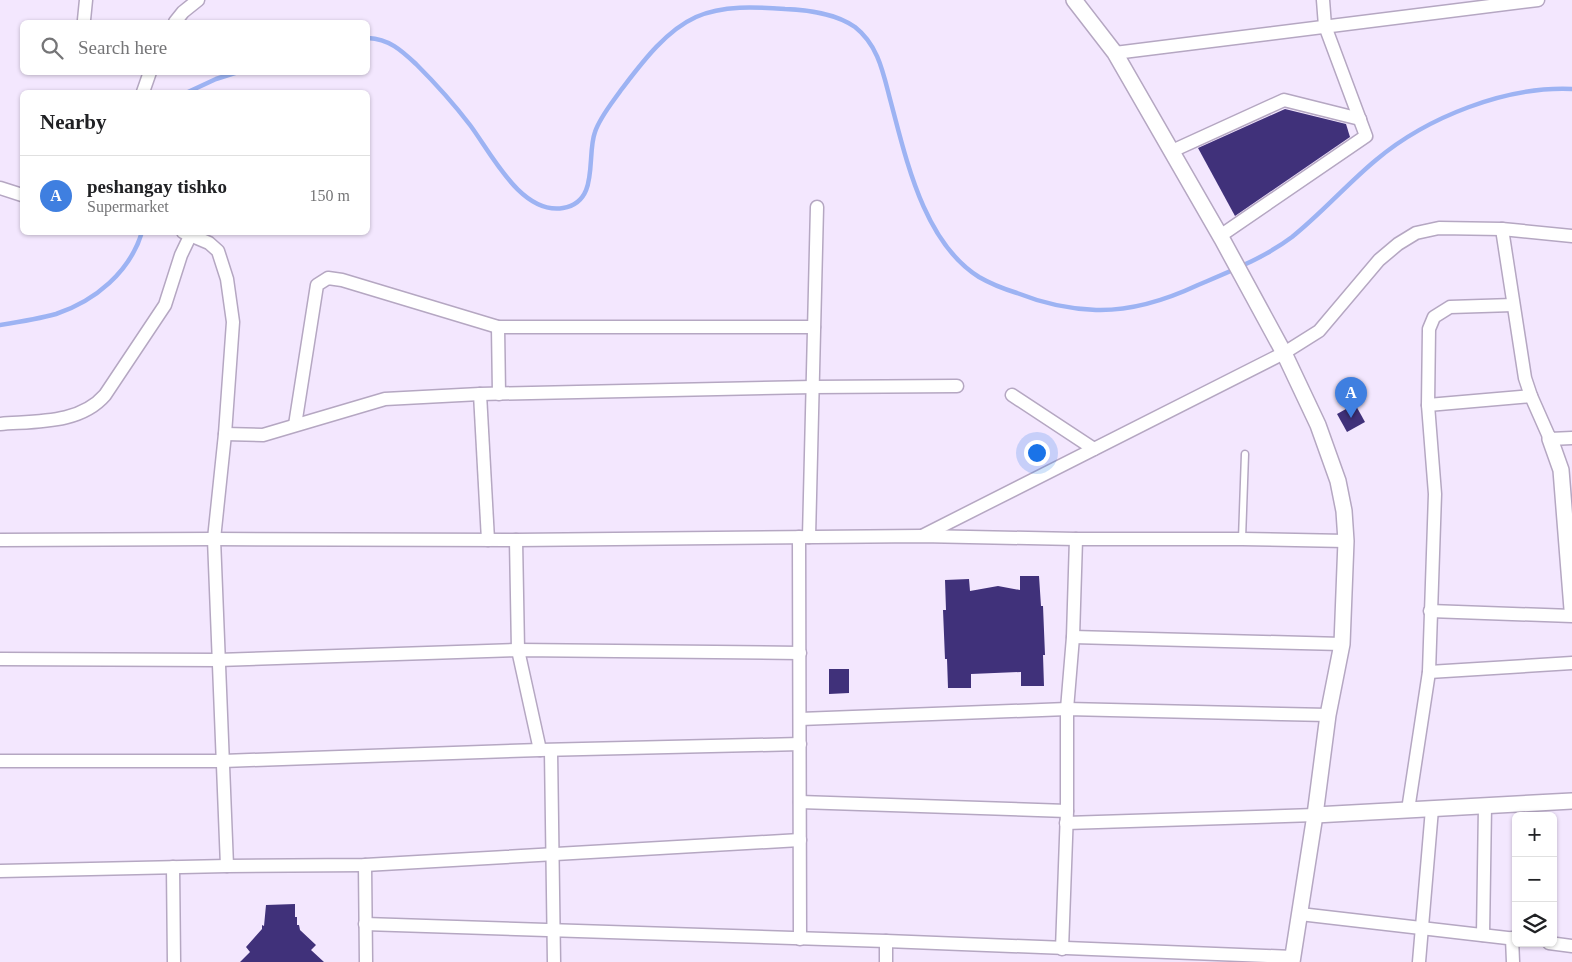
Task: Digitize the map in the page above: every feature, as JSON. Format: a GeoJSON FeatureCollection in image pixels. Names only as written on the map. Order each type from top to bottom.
{"type":"FeatureCollection","features":[{"type":"Feature","properties":{"kind":"street"},"geometry":{"type":"LineString","coordinates":[[84,20],[86,0]]}},
{"type":"Feature","properties":{"kind":"street"},"geometry":{"type":"LineString","coordinates":[[177,20],[198,0]]}},
{"type":"Feature","properties":{"kind":"street"},"geometry":{"type":"LineString","coordinates":[[365,924],[886,941],[1062,949],[1195,958],[1293,960],[1328,715],[1342,644],[1346,542],[1344,511],[1338,481],[1318,425],[1284,353],[1221,238],[1115,53],[1074,0]]}},
{"type":"Feature","properties":{"kind":"street"},"geometry":{"type":"LineString","coordinates":[[1221,238],[1366,136],[1325,26],[1323,0]]}},
{"type":"Feature","properties":{"kind":"street"},"geometry":{"type":"LineString","coordinates":[[1115,53],[1538,0]]}},
{"type":"Feature","properties":{"kind":"street"},"geometry":{"type":"LineString","coordinates":[[144,90],[149,75]]}},
{"type":"Feature","properties":{"kind":"street"},"geometry":{"type":"LineString","coordinates":[[1172,151],[1284,100],[1360,119]]}},
{"type":"Feature","properties":{"kind":"street"},"geometry":{"type":"LineString","coordinates":[[0,188],[20,194]]}},
{"type":"Feature","properties":{"kind":"street"},"geometry":{"type":"LineString","coordinates":[[800,939],[800,653],[804,537],[813,386],[816,207]]}},
{"type":"Feature","properties":{"kind":"street"},"geometry":{"type":"LineString","coordinates":[[921,536],[1284,353],[1319,331],[1379,260],[1416,233],[1430,229],[1502,229],[1572,236]]}},
{"type":"Feature","properties":{"kind":"street"},"geometry":{"type":"LineString","coordinates":[[1502,229],[1525,378],[1560,470],[1569,525],[1572,609]]}},
{"type":"Feature","properties":{"kind":"street"},"geometry":{"type":"LineString","coordinates":[[0,424],[63,418],[76,415],[97,404],[165,305],[187,235]]}},
{"type":"Feature","properties":{"kind":"street"},"geometry":{"type":"LineString","coordinates":[[192,235],[209,243],[218,251],[227,279],[233,337],[214,539],[227,866]]}},
{"type":"Feature","properties":{"kind":"street"},"geometry":{"type":"LineString","coordinates":[[296,426],[317,285],[328,278],[342,280],[498,327],[814,327]]}},
{"type":"Feature","properties":{"kind":"street"},"geometry":{"type":"LineString","coordinates":[[1408,810],[1429,672],[1435,494],[1428,405],[1428,338],[1430,322],[1439,312],[1450,307],[1513,305]]}},
{"type":"Feature","properties":{"kind":"street"},"geometry":{"type":"LineString","coordinates":[[498,327],[499,394]]}},
{"type":"Feature","properties":{"kind":"street"},"geometry":{"type":"LineString","coordinates":[[225,434],[263,435],[385,399],[480,394],[813,386],[957,386]]}},
{"type":"Feature","properties":{"kind":"street"},"geometry":{"type":"LineString","coordinates":[[480,394],[488,540]]}},
{"type":"Feature","properties":{"kind":"street"},"geometry":{"type":"LineString","coordinates":[[1012,395],[1094,449]]}},
{"type":"Feature","properties":{"kind":"street"},"geometry":{"type":"LineString","coordinates":[[1428,405],[1531,396]]}},
{"type":"Feature","properties":{"kind":"street"},"geometry":{"type":"LineString","coordinates":[[1550,440],[1572,438]]}},
{"type":"Feature","properties":{"kind":"street"},"geometry":{"type":"LineString","coordinates":[[0,540],[516,540],[921,536],[1076,539],[1242,539],[1346,542]]}},
{"type":"Feature","properties":{"kind":"street"},"geometry":{"type":"LineString","coordinates":[[1062,949],[1067,709],[1073,637],[1076,539]]}},
{"type":"Feature","properties":{"kind":"street"},"geometry":{"type":"LineString","coordinates":[[516,540],[518,650],[545,750],[554,854],[554,962]]}},
{"type":"Feature","properties":{"kind":"street"},"geometry":{"type":"LineString","coordinates":[[1430,611],[1572,616]]}},
{"type":"Feature","properties":{"kind":"street"},"geometry":{"type":"LineString","coordinates":[[1073,637],[1342,644]]}},
{"type":"Feature","properties":{"kind":"street"},"geometry":{"type":"LineString","coordinates":[[0,659],[218,660],[518,650],[800,653]]}},
{"type":"Feature","properties":{"kind":"street"},"geometry":{"type":"LineString","coordinates":[[1429,672],[1572,663]]}},
{"type":"Feature","properties":{"kind":"street"},"geometry":{"type":"LineString","coordinates":[[800,719],[1067,709],[1328,715]]}},
{"type":"Feature","properties":{"kind":"street"},"geometry":{"type":"LineString","coordinates":[[0,761],[223,761],[545,750],[800,744]]}},
{"type":"Feature","properties":{"kind":"street"},"geometry":{"type":"LineString","coordinates":[[800,802],[1066,817],[1315,815],[1572,801]]}},
{"type":"Feature","properties":{"kind":"street"},"geometry":{"type":"LineString","coordinates":[[1483,935],[1485,806]]}},
{"type":"Feature","properties":{"kind":"street"},"geometry":{"type":"LineString","coordinates":[[1419,962],[1432,809]]}},
{"type":"Feature","properties":{"kind":"street"},"geometry":{"type":"LineString","coordinates":[[0,871],[365,865],[800,840]]}},
{"type":"Feature","properties":{"kind":"street"},"geometry":{"type":"LineString","coordinates":[[365,865],[366,962]]}},
{"type":"Feature","properties":{"kind":"street"},"geometry":{"type":"LineString","coordinates":[[174,867],[174,962]]}},
{"type":"Feature","properties":{"kind":"street"},"geometry":{"type":"LineString","coordinates":[[1300,914],[1512,939]]}},
{"type":"Feature","properties":{"kind":"street"},"geometry":{"type":"LineString","coordinates":[[886,941],[886,962]]}},
{"type":"Feature","properties":{"kind":"street"},"geometry":{"type":"LineString","coordinates":[[1557,944],[1572,946]]}},
{"type":"Feature","properties":{"kind":"street"},"geometry":{"type":"LineString","coordinates":[[1513,962],[1514,947]]}},
{"type":"Feature","properties":{"kind":"lane"},"geometry":{"type":"LineString","coordinates":[[1242,539],[1245,454]]}},
{"type":"Feature","properties":{"kind":"building"},"geometry":{"type":"Polygon","coordinates":[[[1285,109],[1346,124],[1350,137],[1235,216],[1198,148],[1285,109]]]}},
{"type":"Feature","properties":{"kind":"building"},"geometry":{"type":"Polygon","coordinates":[[[1355,404],[1365,422],[1347,432],[1337,414],[1355,404]]]}},
{"type":"Feature","properties":{"kind":"building"},"geometry":{"type":"Polygon","coordinates":[[[1020,576],[1039,576],[1041,606],[1043,606],[1044,686],[1021,686],[1021,672],[971,674],[971,688],[948,688],[943,610],[946,610],[945,580],[969,579],[970,591],[998,586],[1020,590],[1020,576]]]}},
{"type":"Feature","properties":{"kind":"building"},"geometry":{"type":"Polygon","coordinates":[[[829,669],[849,669],[849,693],[829,694],[829,669]]]}},
{"type":"Feature","properties":{"kind":"building"},"geometry":{"type":"Polygon","coordinates":[[[295,904],[297,925],[316,945],[311,950],[324,962],[240,962],[250,952],[246,947],[262,929],[262,925],[264,926],[266,905],[295,904]]]}},
{"type":"Feature","properties":{"kind":"waterway"},"geometry":{"type":"LineString","coordinates":[[370,38],[388,43],[400,50],[416,64],[457,109],[509,180],[521,192],[534,202],[548,208],[563,208],[575,204],[587,188],[595,132],[606,110],[654,49],[685,23],[706,13],[740,8],[803,10],[839,18],[863,34],[874,51],[882,69],[910,172],[919,197],[930,221],[944,243],[960,262],[979,277],[1007,290],[1056,305],[1096,310],[1123,309],[1161,300],[1259,258],[1281,245],[1303,228],[1376,160],[1396,144],[1443,118],[1468,107],[1494,99],[1547,89],[1572,89]]}},
{"type":"Feature","properties":{"kind":"waterway"},"geometry":{"type":"LineString","coordinates":[[192,90],[229,75]]}},
{"type":"Feature","properties":{"kind":"waterway"},"geometry":{"type":"LineString","coordinates":[[0,325],[56,314],[97,293],[120,272],[129,260],[141,235]]}},
{"type":"Feature","properties":{"kind":"place","name":"peshangay tishko"},"geometry":{"type":"Point","coordinates":[1351,418]}}]}
